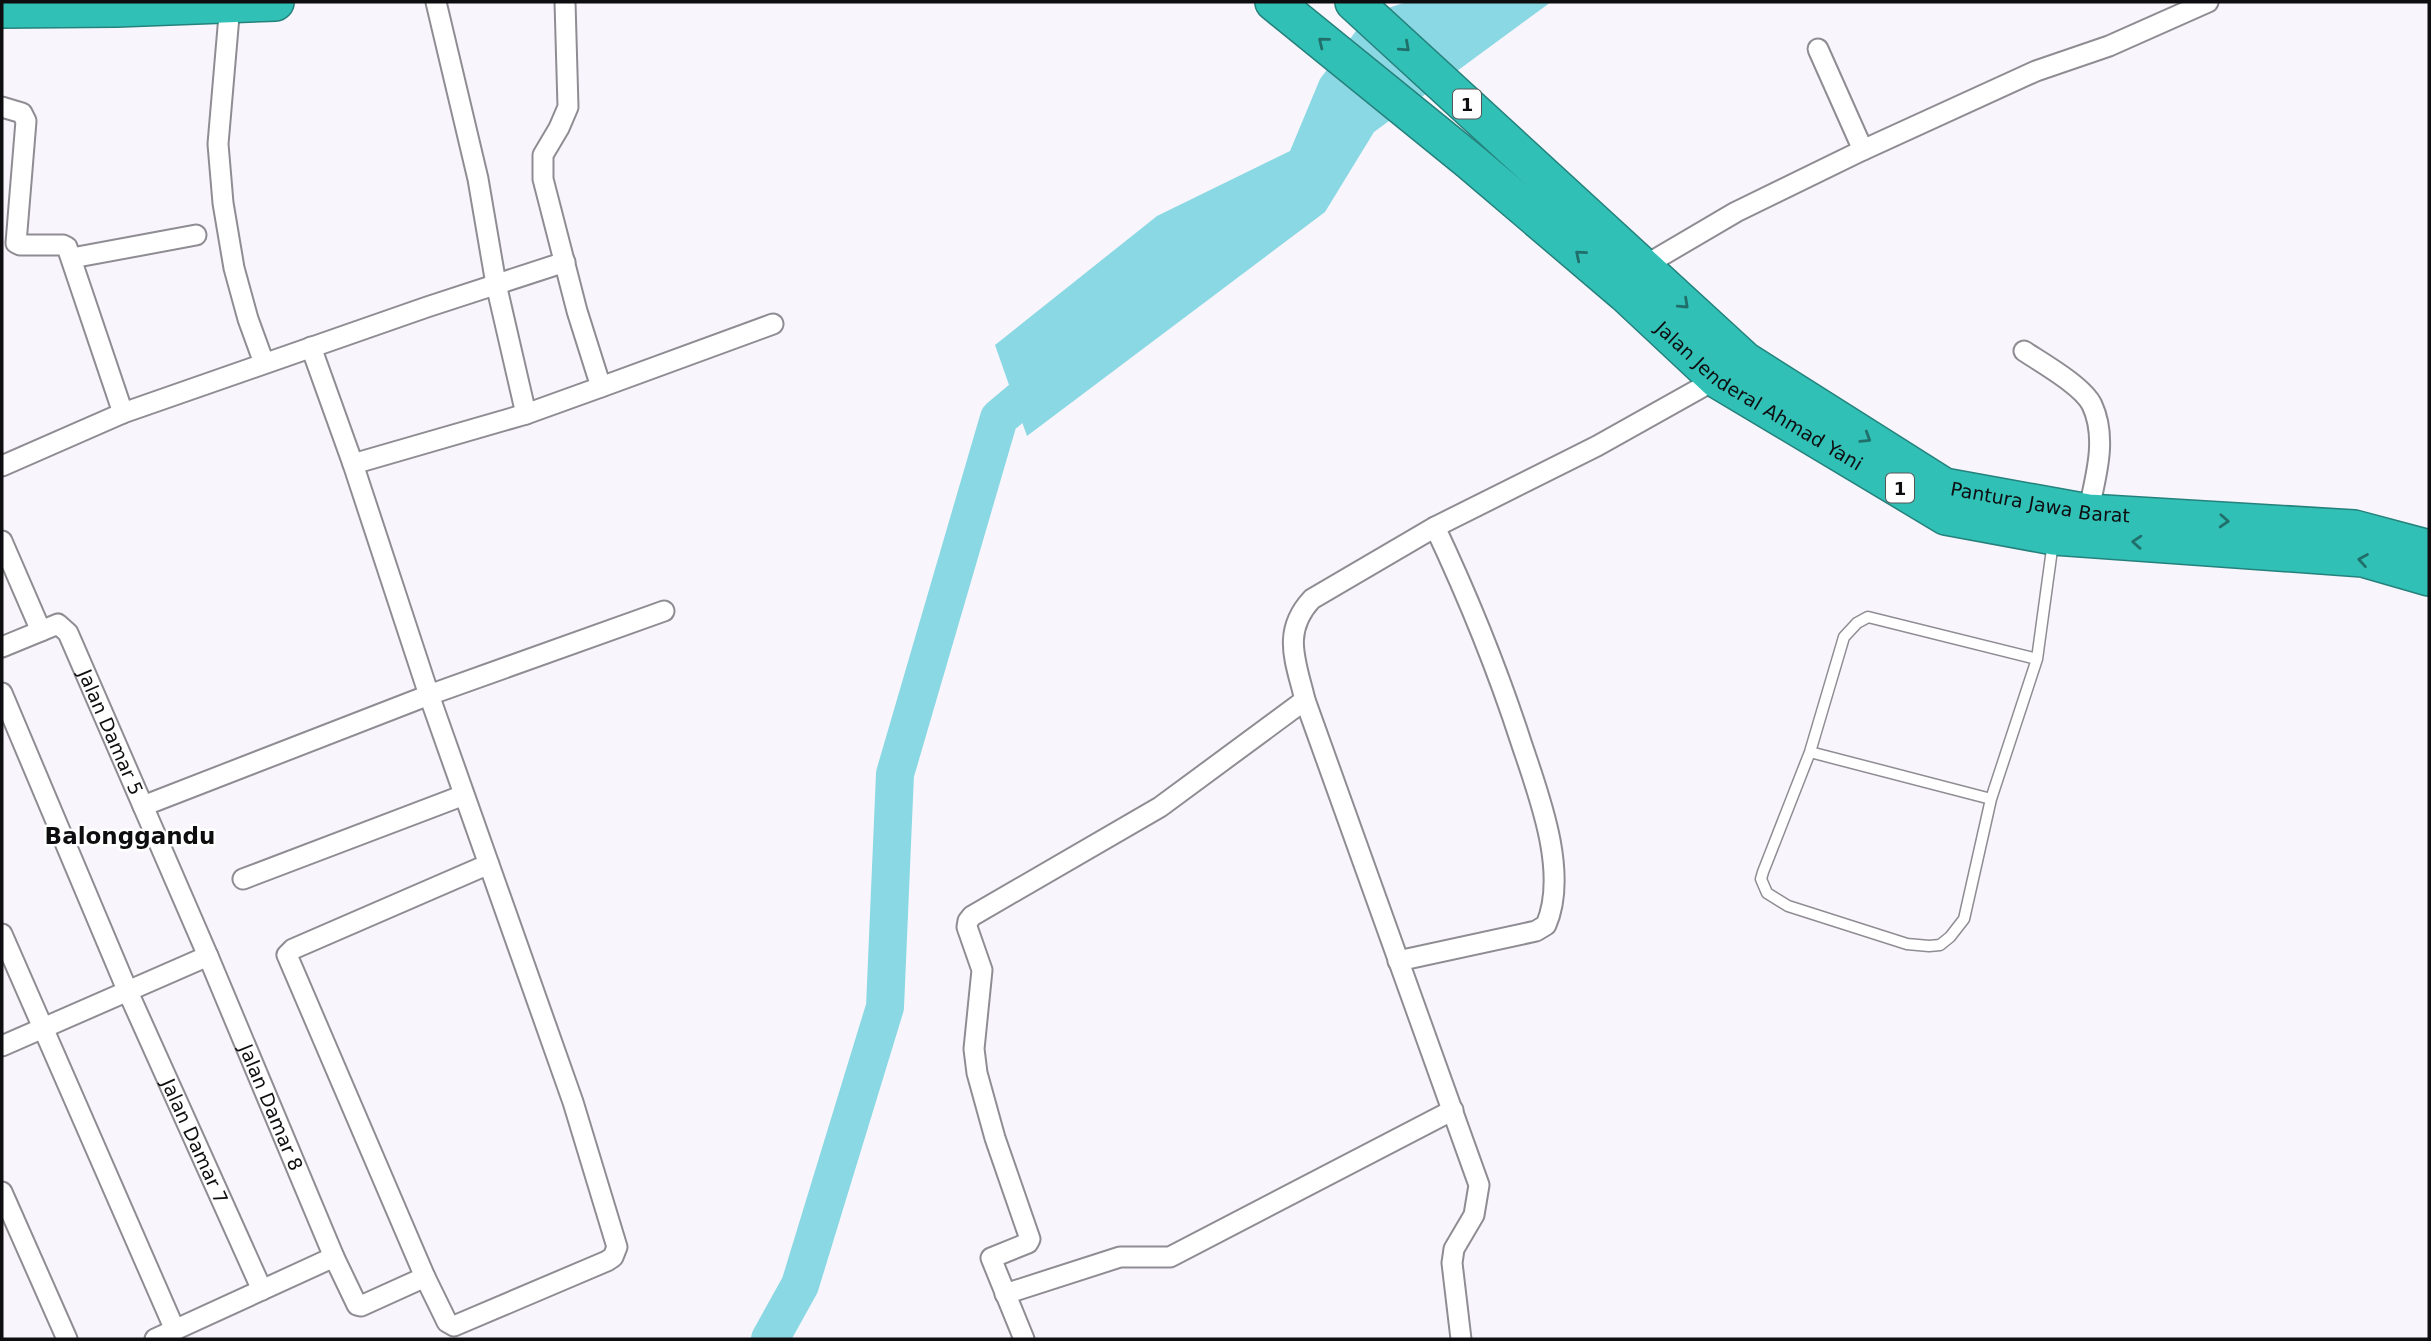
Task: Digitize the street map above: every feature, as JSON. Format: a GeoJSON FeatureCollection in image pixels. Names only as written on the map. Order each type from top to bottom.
{"type":"FeatureCollection","features":[{"type":"Feature","properties":{"kind":"highway"},"geometry":{"type":"LineString","coordinates":[[2,9],[275,2]]}},
{"type":"Feature","properties":{"kind":"highway","name":"1"},"geometry":{"type":"LineString","coordinates":[[1273,2],[1471,162],[1635,280]]}},
{"type":"Feature","properties":{"kind":"highway","name":"Pantura Jawa Barat"},"geometry":{"type":"LineString","coordinates":[[1354,2],[1579,208],[1635,280],[1731,370],[1944,487],[2088,513],[2354,529],[2426,549]]}},
{"type":"Feature","properties":{"kind":"highway","name":"Jalan Jenderal Ahmad Yani"},"geometry":{"type":"LineString","coordinates":[[1731,370],[1946,516],[2054,536],[2363,558],[2426,549]]}},
{"type":"Feature","properties":{"kind":"street"},"geometry":{"type":"LineString","coordinates":[[436,2],[478,179],[496,284],[526,414]]}},
{"type":"Feature","properties":{"kind":"street"},"geometry":{"type":"LineString","coordinates":[[565,2],[568,107],[542,155],[543,178],[577,311],[601,387]]}},
{"type":"Feature","properties":{"kind":"street"},"geometry":{"type":"LineString","coordinates":[[1635,280],[1736,212],[1863,150],[2036,71],[2109,46],[2208,2]]}},
{"type":"Feature","properties":{"kind":"street"},"geometry":{"type":"LineString","coordinates":[[230,4],[218,144],[221,180],[234,268],[264,363]]}},
{"type":"Feature","properties":{"kind":"street"},"geometry":{"type":"LineString","coordinates":[[1818,48],[1863,150]]}},
{"type":"Feature","properties":{"kind":"street"},"geometry":{"type":"LineString","coordinates":[[2,107],[22,113],[26,121],[16,243],[67,247],[123,413]]}},
{"type":"Feature","properties":{"kind":"street"},"geometry":{"type":"LineString","coordinates":[[72,258],[196,235]]}},
{"type":"Feature","properties":{"kind":"street"},"geometry":{"type":"LineString","coordinates":[[2,466],[123,413],[311,346],[565,262]]}},
{"type":"Feature","properties":{"kind":"street"},"geometry":{"type":"LineString","coordinates":[[353,464],[526,414],[773,324]]}},
{"type":"Feature","properties":{"kind":"street"},"geometry":{"type":"LineString","coordinates":[[311,346],[429,695],[464,795],[489,864],[573,1102],[618,1247],[613,1257],[607,1261],[454,1326],[447,1322],[425,1276],[288,953],[489,864]]}},
{"type":"Feature","properties":{"kind":"street"},"geometry":{"type":"LineString","coordinates":[[2024,351],[2069,382],[2091,404],[2099,429],[2099,455],[2088,513]]}},
{"type":"Feature","properties":{"kind":"street"},"geometry":{"type":"LineString","coordinates":[[1461,1339],[1452,1264],[1454,1249],[1474,1215],[1479,1185],[1304,700],[1292,648],[1294,628],[1300,611],[1312,599],[1435,527],[1597,446],[1731,370]]}},
{"type":"Feature","properties":{"kind":"street"},"geometry":{"type":"LineString","coordinates":[[1398,961],[1536,931],[1546,925],[1552,897],[1554,872],[1549,832],[1538,793],[1504,690],[1465,591],[1435,527]]}},
{"type":"Feature","properties":{"kind":"street"},"geometry":{"type":"LineString","coordinates":[[2,541],[41,631],[2,647]]}},
{"type":"Feature","properties":{"kind":"street"},"geometry":{"type":"LineString","coordinates":[[143,806],[429,695],[664,611]]}},
{"type":"Feature","properties":{"kind":"street","name":"Jalan Damar 5"},"geometry":{"type":"LineString","coordinates":[[41,631],[58,624],[68,633],[208,956]]}},
{"type":"Feature","properties":{"kind":"street","name":"Jalan Damar 7"},"geometry":{"type":"LineString","coordinates":[[2,693],[128,992],[262,1290]]}},
{"type":"Feature","properties":{"kind":"street"},"geometry":{"type":"LineString","coordinates":[[1024,1339],[991,1258],[1030,1239],[995,1138],[977,1073],[974,1049],[982,970],[967,927],[968,921],[972,916],[1160,807],[1304,700]]}},
{"type":"Feature","properties":{"kind":"street"},"geometry":{"type":"LineString","coordinates":[[243,879],[464,795]]}},
{"type":"Feature","properties":{"kind":"street"},"geometry":{"type":"LineString","coordinates":[[2,934],[175,1330]]}},
{"type":"Feature","properties":{"kind":"street"},"geometry":{"type":"LineString","coordinates":[[2,1046],[208,956]]}},
{"type":"Feature","properties":{"kind":"street","name":"Jalan Damar 8"},"geometry":{"type":"LineString","coordinates":[[208,956],[334,1257],[358,1306],[425,1276]]}},
{"type":"Feature","properties":{"kind":"street"},"geometry":{"type":"LineString","coordinates":[[1005,1294],[1120,1257],[1170,1257],[1453,1110]]}},
{"type":"Feature","properties":{"kind":"street"},"geometry":{"type":"LineString","coordinates":[[2,1192],[66,1339]]}},
{"type":"Feature","properties":{"kind":"street"},"geometry":{"type":"LineString","coordinates":[[155,1339],[334,1257]]}},
{"type":"Feature","properties":{"kind":"lane"},"geometry":{"type":"LineString","coordinates":[[2037,659],[1868,617],[1857,623],[1844,637],[1810,752],[1763,872],[1763,886],[1767,893],[1788,906],[1908,944],[1940,945],[1964,919],[1991,799],[2037,659],[2054,536]]}},
{"type":"Feature","properties":{"kind":"lane"},"geometry":{"type":"LineString","coordinates":[[1810,752],[1991,799]]}},
{"type":"Feature","properties":{"kind":"water"},"geometry":{"type":"Polygon","coordinates":[[[1406,2],[1551,2],[1374,132],[1325,212],[1027,436],[995,345],[1157,216],[1290,151],[1320,79],[1368,15],[1406,2]]]}},
{"type":"Feature","properties":{"kind":"waterway"},"geometry":{"type":"LineString","coordinates":[[770,1339],[800,1285],[885,1007],[895,774],[999,418],[1055,371]]}},
{"type":"Feature","properties":{"kind":"district","name":"Balonggandu"},"geometry":{"type":"Point","coordinates":[130,836]}}]}
